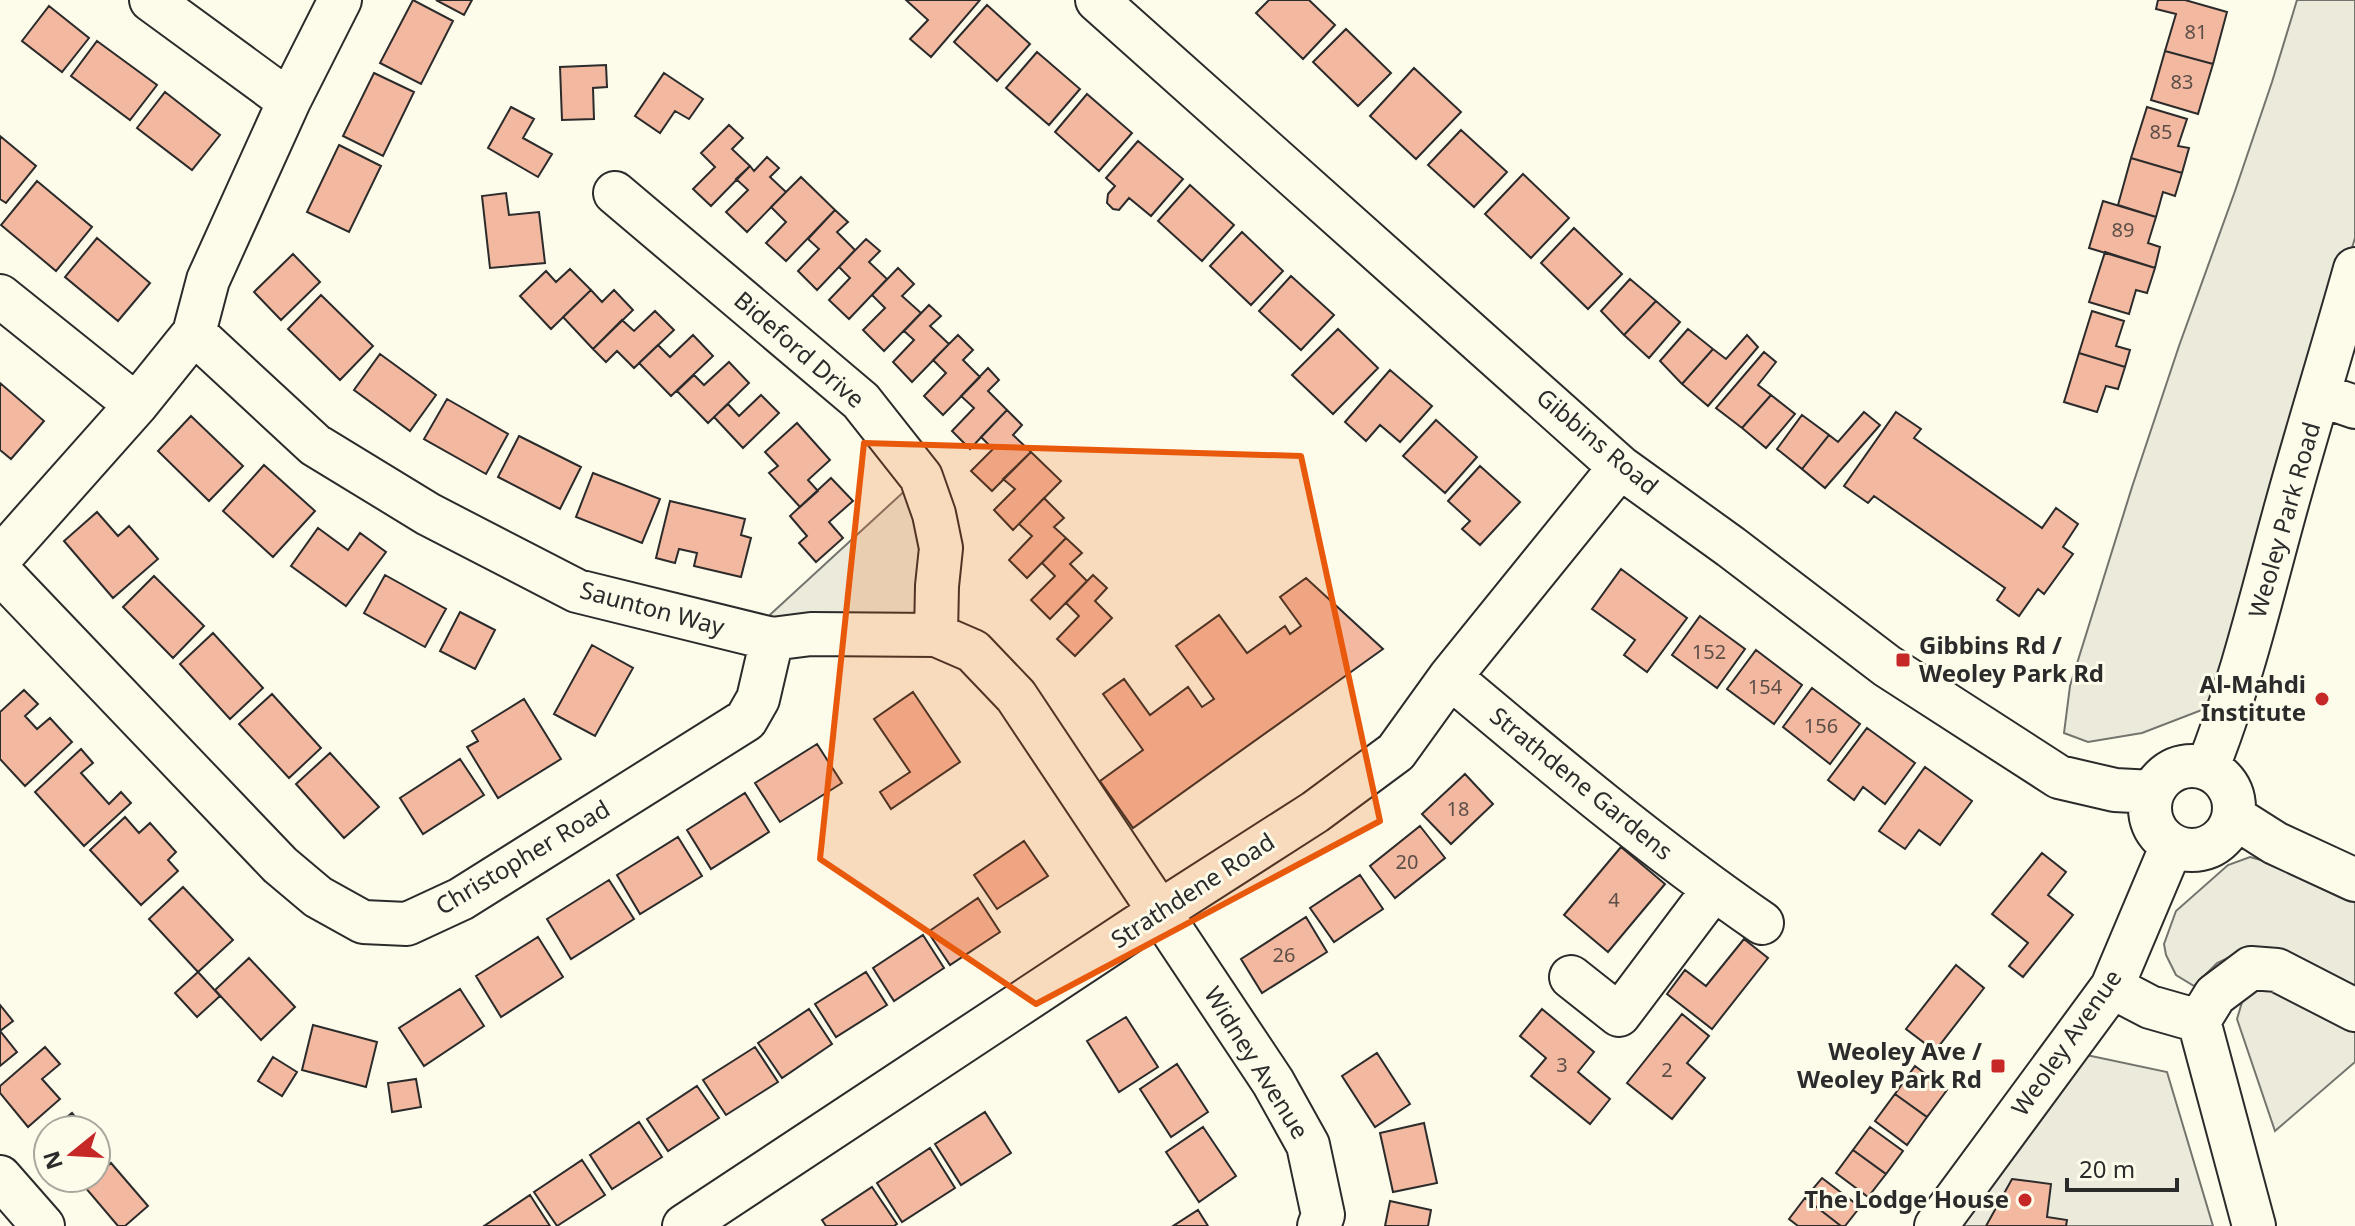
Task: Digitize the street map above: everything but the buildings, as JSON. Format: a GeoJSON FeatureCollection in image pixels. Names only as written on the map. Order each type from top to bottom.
{"type":"FeatureCollection","features":[{"type":"Feature","properties":{"kind":"street"},"geometry":{"type":"LineString","coordinates":[[151,0],[289,101]]}},
{"type":"Feature","properties":{"kind":"street"},"geometry":{"type":"LineString","coordinates":[[0,558],[136,405],[194,333],[208,280],[289,101],[340,0]]}},
{"type":"Feature","properties":{"kind":"street","name":"Gibbins Road"},"geometry":{"type":"LineString","coordinates":[[1097,0],[1620,467],[1887,666],[2059,777],[2115,790],[2153,792]]}},
{"type":"Feature","properties":{"kind":"street","name":"Bideford Drive"},"geometry":{"type":"LineString","coordinates":[[615,193],[861,401],[921,477],[934,514],[941,548],[936,635]]}},
{"type":"Feature","properties":{"kind":"street","name":"Weoley Park Road"},"geometry":{"type":"LineString","coordinates":[[2207,769],[2241,675],[2290,493],[2338,401],[2355,269]]}},
{"type":"Feature","properties":{"kind":"street"},"geometry":{"type":"LineString","coordinates":[[0,296],[136,405]]}},
{"type":"Feature","properties":{"kind":"street","name":"Saunton Way"},"geometry":{"type":"LineString","coordinates":[[194,333],[315,445],[428,514],[577,591],[772,639],[811,634],[936,635],[973,651],[1016,696],[1159,912]]}},
{"type":"Feature","properties":{"kind":"street","name":"Strathdene Road"},"geometry":{"type":"LineString","coordinates":[[684,1226],[1315,812],[1396,752],[1450,677],[1620,467]]}},
{"type":"Feature","properties":{"kind":"street","name":"Christopher Road"},"geometry":{"type":"LineString","coordinates":[[0,572],[280,865],[318,897],[363,922],[407,924],[461,899],[746,720],[758,699],[772,639]]}},
{"type":"Feature","properties":{"kind":"street","name":"Strathdene Gardens"},"geometry":{"type":"LineString","coordinates":[[1450,677],[1563,773],[1713,890],[1762,923]]}},
{"type":"Feature","properties":{"kind":"street"},"geometry":{"type":"LineString","coordinates":[[2182,767],[2207,769],[2218,775],[2232,794],[2234,817],[2221,840],[2210,847],[2184,850],[2162,838],[2151,817],[2153,792],[2169,773],[2182,767]]}},
{"type":"Feature","properties":{"kind":"street"},"geometry":{"type":"LineString","coordinates":[[2234,817],[2275,843],[2355,880]]}},
{"type":"Feature","properties":{"kind":"street","name":"Weoley Avenue"},"geometry":{"type":"LineString","coordinates":[[1936,1226],[2112,987],[2172,845]]}},
{"type":"Feature","properties":{"kind":"street"},"geometry":{"type":"LineString","coordinates":[[1571,977],[1619,1015],[1713,890]]}},
{"type":"Feature","properties":{"kind":"street","name":"Widney Avenue"},"geometry":{"type":"LineString","coordinates":[[1159,912],[1273,1082],[1308,1145],[1323,1215],[1319,1226]]}},
{"type":"Feature","properties":{"kind":"street"},"geometry":{"type":"LineString","coordinates":[[2254,1226],[2199,1021],[2215,995],[2251,968],[2277,970],[2355,1010]]}},
{"type":"Feature","properties":{"kind":"street"},"geometry":{"type":"LineString","coordinates":[[2112,987],[2150,1007],[2199,1021]]}},
{"type":"Feature","properties":{"kind":"street"},"geometry":{"type":"LineString","coordinates":[[0,1177],[43,1226]]}},
{"type":"Feature","properties":{"kind":"highlighted area"},"geometry":{"type":"Polygon","coordinates":[[[864,443],[1301,456],[1380,821],[1036,1004],[820,859],[864,443]]]}},
{"type":"Feature","properties":{"kind":"shaded area"},"geometry":{"type":"Polygon","coordinates":[[[2297,0],[2355,0],[2355,238],[2300,417],[2220,703],[2142,733],[2088,742],[2064,733],[2070,686],[2132,487],[2272,82],[2297,0]]]}},
{"type":"Feature","properties":{"kind":"shaded area"},"geometry":{"type":"Polygon","coordinates":[[[910,486],[925,540],[915,620],[761,623],[910,486]]]}},
{"type":"Feature","properties":{"kind":"shaded area"},"geometry":{"type":"Polygon","coordinates":[[[2250,857],[2279,865],[2355,901],[2355,992],[2240,952],[2217,963],[2194,986],[2176,975],[2164,944],[2176,911],[2228,865],[2250,857]]]}},
{"type":"Feature","properties":{"kind":"shaded area"},"geometry":{"type":"Polygon","coordinates":[[[2269,986],[2355,1030],[2355,1062],[2275,1131],[2237,1019],[2245,992],[2269,986]]]}},
{"type":"Feature","properties":{"kind":"shaded area"},"geometry":{"type":"Polygon","coordinates":[[[2077,1053],[2167,1072],[2213,1226],[1953,1226],[2077,1053]]]}},
{"type":"Feature","properties":{"kind":"place","name":"Gibbins Rd / Weoley Park Rd"},"geometry":{"type":"Point","coordinates":[1903,660]}},
{"type":"Feature","properties":{"kind":"place","name":"Al-Mahdi Institute"},"geometry":{"type":"Point","coordinates":[2322,699]}},
{"type":"Feature","properties":{"kind":"place","name":"Weoley Ave / Weoley Park Rd"},"geometry":{"type":"Point","coordinates":[1998,1066]}},
{"type":"Feature","properties":{"kind":"place","name":"The Lodge House"},"geometry":{"type":"Point","coordinates":[2025,1200]}}]}
